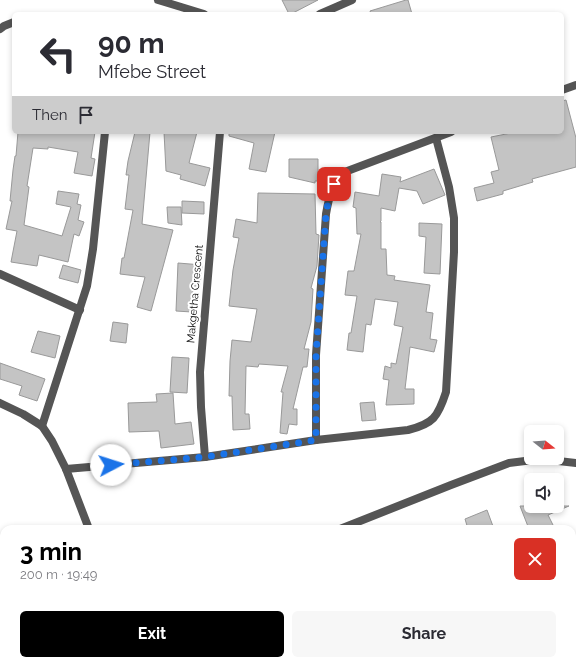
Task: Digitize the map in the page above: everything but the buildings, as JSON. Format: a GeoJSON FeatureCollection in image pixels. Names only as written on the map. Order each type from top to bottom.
{"type":"FeatureCollection","features":[{"type":"Feature","properties":{"kind":"street"},"geometry":{"type":"LineString","coordinates":[[158,0],[197,12]]}},
{"type":"Feature","properties":{"kind":"street"},"geometry":{"type":"LineString","coordinates":[[325,12],[352,0]]}},
{"type":"Feature","properties":{"kind":"street"},"geometry":{"type":"LineString","coordinates":[[0,29],[12,23]]}},
{"type":"Feature","properties":{"kind":"street"},"geometry":{"type":"LineString","coordinates":[[564,89],[576,85]]}},
{"type":"Feature","properties":{"kind":"street"},"geometry":{"type":"LineString","coordinates":[[42,426],[87,286],[93,249],[105,134]]}},
{"type":"Feature","properties":{"kind":"street","name":"Makgetha Crescent"},"geometry":{"type":"LineString","coordinates":[[205,457],[200,372],[220,134]]}},
{"type":"Feature","properties":{"kind":"street"},"geometry":{"type":"LineString","coordinates":[[316,440],[316,355],[326,214],[329,197],[334,184],[342,173],[445,134]]}},
{"type":"Feature","properties":{"kind":"street"},"geometry":{"type":"LineString","coordinates":[[66,469],[205,457],[316,440],[408,430],[423,426],[433,419],[442,406],[446,392],[454,252],[454,218],[449,187],[436,138]]}},
{"type":"Feature","properties":{"kind":"street"},"geometry":{"type":"LineString","coordinates":[[0,274],[80,310]]}},
{"type":"Feature","properties":{"kind":"street"},"geometry":{"type":"LineString","coordinates":[[0,403],[23,414],[42,426],[52,440],[66,469],[87,525]]}},
{"type":"Feature","properties":{"kind":"street"},"geometry":{"type":"LineString","coordinates":[[350,525],[509,463],[541,459],[576,463]]}},
{"type":"Feature","properties":{"kind":"route"},"geometry":{"type":"LineString","coordinates":[[111,465],[205,457],[316,440],[316,355],[326,214],[329,197],[334,184]]}}]}
